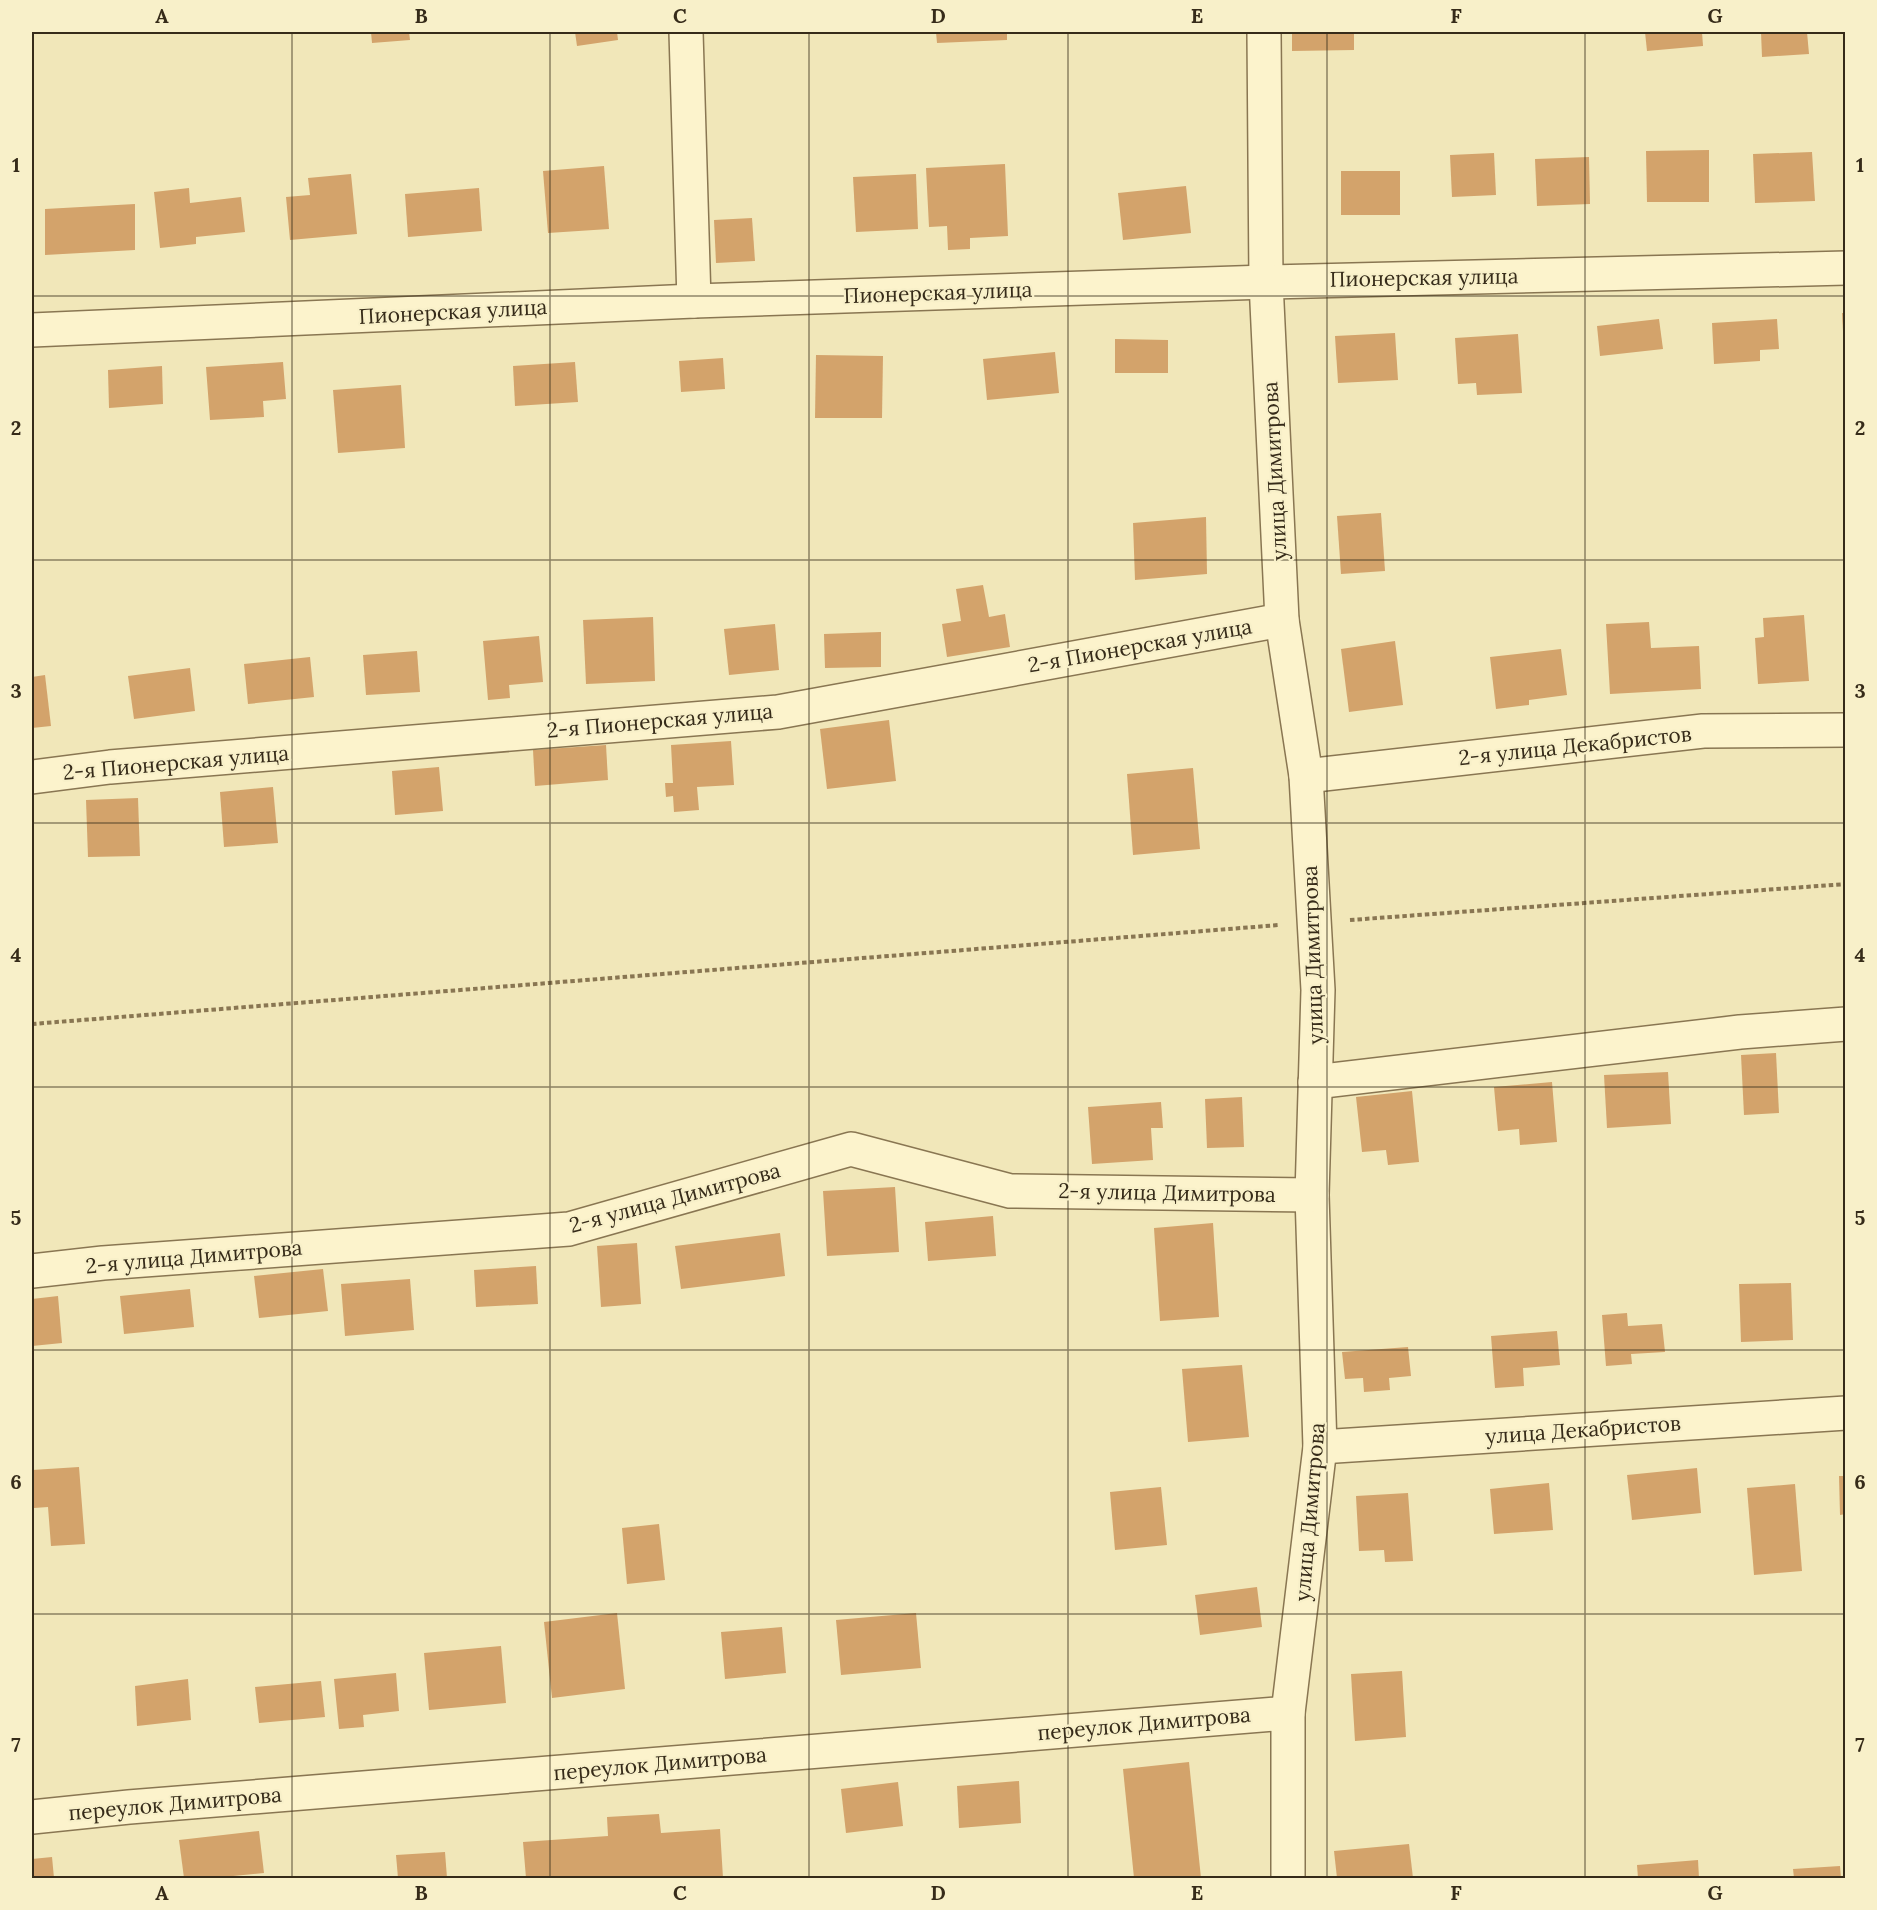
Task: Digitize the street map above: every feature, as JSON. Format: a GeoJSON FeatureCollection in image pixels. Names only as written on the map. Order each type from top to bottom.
{"type":"FeatureCollection","features":[{"type":"Feature","properties":{"kind":"street"},"geometry":{"type":"LineString","coordinates":[[686,32],[694,301]]}},
{"type":"Feature","properties":{"kind":"street","name":"улица Димитрова"},"geometry":{"type":"LineString","coordinates":[[1264,32],[1266,282],[1282,620],[1306,776],[1318,990],[1312,1195],[1320,1447],[1288,1713],[1288,1878]]}},
{"type":"Feature","properties":{"kind":"street","name":"Пионерская улица"},"geometry":{"type":"LineString","coordinates":[[32,330],[694,301],[1266,282],[1845,268]]}},
{"type":"Feature","properties":{"kind":"street","name":"2-я Пионерская улица"},"geometry":{"type":"LineString","coordinates":[[32,777],[122,766],[778,712],[1282,620]]}},
{"type":"Feature","properties":{"kind":"street","name":"2-я улица Декабристов"},"geometry":{"type":"LineString","coordinates":[[1306,776],[1703,731],[1845,730]]}},
{"type":"Feature","properties":{"kind":"street"},"geometry":{"type":"LineString","coordinates":[[1315,1082],[1740,1032],[1845,1023]]}},
{"type":"Feature","properties":{"kind":"street","name":"2-я улица Димитрова"},"geometry":{"type":"LineString","coordinates":[[32,1271],[103,1263],[569,1229],[851,1149],[1010,1191],[1312,1195]]}},
{"type":"Feature","properties":{"kind":"street","name":"улица Декабристов"},"geometry":{"type":"LineString","coordinates":[[1320,1447],[1845,1413]]}},
{"type":"Feature","properties":{"kind":"street","name":"переулок Димитрова"},"geometry":{"type":"LineString","coordinates":[[32,1817],[129,1807],[1288,1713]]}},
{"type":"Feature","properties":{"kind":"path"},"geometry":{"type":"LineString","coordinates":[[1339,921],[1845,884]]}},
{"type":"Feature","properties":{"kind":"path"},"geometry":{"type":"LineString","coordinates":[[32,1024],[1280,925]]}},
{"type":"Feature","properties":{"kind":"building"},"geometry":{"type":"Polygon","coordinates":[[[371,32],[409,32],[410,40],[372,43],[371,32]]]}},
{"type":"Feature","properties":{"kind":"building"},"geometry":{"type":"Polygon","coordinates":[[[575,32],[617,32],[618,40],[577,46],[575,32]]]}},
{"type":"Feature","properties":{"kind":"building"},"geometry":{"type":"Polygon","coordinates":[[[936,32],[1007,32],[1007,40],[937,43],[936,32]]]}},
{"type":"Feature","properties":{"kind":"building"},"geometry":{"type":"Polygon","coordinates":[[[1292,32],[1354,32],[1354,50],[1292,51],[1292,32]]]}},
{"type":"Feature","properties":{"kind":"building"},"geometry":{"type":"Polygon","coordinates":[[[1645,32],[1702,32],[1703,46],[1647,51],[1645,32]]]}},
{"type":"Feature","properties":{"kind":"building"},"geometry":{"type":"Polygon","coordinates":[[[1761,32],[1807,32],[1809,54],[1762,57],[1761,32]]]}},
{"type":"Feature","properties":{"kind":"building"},"geometry":{"type":"Polygon","coordinates":[[[1709,150],[1709,202],[1647,202],[1646,151],[1709,150]]]}},
{"type":"Feature","properties":{"kind":"building"},"geometry":{"type":"Polygon","coordinates":[[[1812,152],[1815,201],[1755,203],[1753,154],[1812,152]]]}},
{"type":"Feature","properties":{"kind":"building"},"geometry":{"type":"Polygon","coordinates":[[[1494,153],[1496,195],[1452,197],[1450,155],[1494,153]]]}},
{"type":"Feature","properties":{"kind":"building"},"geometry":{"type":"Polygon","coordinates":[[[1589,157],[1590,204],[1537,206],[1535,159],[1589,157]]]}},
{"type":"Feature","properties":{"kind":"building"},"geometry":{"type":"Polygon","coordinates":[[[1005,164],[1008,236],[970,238],[970,249],[948,250],[947,226],[929,227],[926,168],[1005,164]]]}},
{"type":"Feature","properties":{"kind":"building"},"geometry":{"type":"Polygon","coordinates":[[[604,166],[609,229],[548,233],[543,171],[604,166]]]}},
{"type":"Feature","properties":{"kind":"building"},"geometry":{"type":"Polygon","coordinates":[[[1341,171],[1400,171],[1400,215],[1341,215],[1341,171]]]}},
{"type":"Feature","properties":{"kind":"building"},"geometry":{"type":"Polygon","coordinates":[[[351,174],[357,234],[290,240],[286,197],[310,195],[308,178],[351,174]]]}},
{"type":"Feature","properties":{"kind":"building"},"geometry":{"type":"Polygon","coordinates":[[[916,174],[918,229],[856,232],[853,177],[916,174]]]}},
{"type":"Feature","properties":{"kind":"building"},"geometry":{"type":"Polygon","coordinates":[[[1186,186],[1191,233],[1123,240],[1118,193],[1186,186]]]}},
{"type":"Feature","properties":{"kind":"building"},"geometry":{"type":"Polygon","coordinates":[[[189,188],[190,203],[241,197],[245,232],[196,237],[196,244],[160,248],[154,192],[189,188]]]}},
{"type":"Feature","properties":{"kind":"building"},"geometry":{"type":"Polygon","coordinates":[[[479,188],[482,231],[408,237],[405,194],[479,188]]]}},
{"type":"Feature","properties":{"kind":"building"},"geometry":{"type":"Polygon","coordinates":[[[135,204],[135,250],[45,255],[45,209],[135,204]]]}},
{"type":"Feature","properties":{"kind":"building"},"geometry":{"type":"Polygon","coordinates":[[[752,218],[755,261],[716,263],[714,220],[752,218]]]}},
{"type":"Feature","properties":{"kind":"building"},"geometry":{"type":"Polygon","coordinates":[[[1842,313],[1846,313],[1846,349],[1844,349],[1842,313]]]}},
{"type":"Feature","properties":{"kind":"building"},"geometry":{"type":"Polygon","coordinates":[[[1659,319],[1663,349],[1600,356],[1597,326],[1659,319]]]}},
{"type":"Feature","properties":{"kind":"building"},"geometry":{"type":"Polygon","coordinates":[[[1777,319],[1779,349],[1760,350],[1760,361],[1714,364],[1712,323],[1777,319]]]}},
{"type":"Feature","properties":{"kind":"building"},"geometry":{"type":"Polygon","coordinates":[[[1395,333],[1398,380],[1338,383],[1335,336],[1395,333]]]}},
{"type":"Feature","properties":{"kind":"building"},"geometry":{"type":"Polygon","coordinates":[[[1518,334],[1522,393],[1477,395],[1476,383],[1458,384],[1455,338],[1518,334]]]}},
{"type":"Feature","properties":{"kind":"building"},"geometry":{"type":"Polygon","coordinates":[[[1115,339],[1168,340],[1168,373],[1115,373],[1115,339]]]}},
{"type":"Feature","properties":{"kind":"building"},"geometry":{"type":"Polygon","coordinates":[[[1055,352],[1059,393],[987,400],[983,359],[1055,352]]]}},
{"type":"Feature","properties":{"kind":"building"},"geometry":{"type":"Polygon","coordinates":[[[816,355],[883,356],[882,418],[815,418],[816,355]]]}},
{"type":"Feature","properties":{"kind":"building"},"geometry":{"type":"Polygon","coordinates":[[[723,358],[725,389],[681,392],[679,361],[723,358]]]}},
{"type":"Feature","properties":{"kind":"building"},"geometry":{"type":"Polygon","coordinates":[[[283,362],[286,399],[263,401],[264,417],[210,420],[206,367],[283,362]]]}},
{"type":"Feature","properties":{"kind":"building"},"geometry":{"type":"Polygon","coordinates":[[[575,362],[578,402],[515,406],[513,366],[575,362]]]}},
{"type":"Feature","properties":{"kind":"building"},"geometry":{"type":"Polygon","coordinates":[[[162,366],[163,404],[109,408],[108,370],[162,366]]]}},
{"type":"Feature","properties":{"kind":"building"},"geometry":{"type":"Polygon","coordinates":[[[401,385],[405,448],[338,453],[333,390],[401,385]]]}},
{"type":"Feature","properties":{"kind":"building"},"geometry":{"type":"Polygon","coordinates":[[[1381,513],[1385,571],[1341,574],[1337,516],[1381,513]]]}},
{"type":"Feature","properties":{"kind":"building"},"geometry":{"type":"Polygon","coordinates":[[[1206,517],[1207,574],[1135,580],[1133,523],[1206,517]]]}},
{"type":"Feature","properties":{"kind":"building"},"geometry":{"type":"Polygon","coordinates":[[[983,585],[989,617],[1005,614],[1010,647],[947,657],[942,624],[961,621],[956,589],[983,585]]]}},
{"type":"Feature","properties":{"kind":"building"},"geometry":{"type":"Polygon","coordinates":[[[1804,615],[1809,681],[1758,684],[1755,638],[1764,637],[1763,618],[1804,615]]]}},
{"type":"Feature","properties":{"kind":"building"},"geometry":{"type":"Polygon","coordinates":[[[653,617],[655,681],[586,684],[583,620],[653,617]]]}},
{"type":"Feature","properties":{"kind":"building"},"geometry":{"type":"Polygon","coordinates":[[[1649,622],[1651,648],[1699,646],[1701,689],[1610,694],[1606,624],[1649,622]]]}},
{"type":"Feature","properties":{"kind":"building"},"geometry":{"type":"Polygon","coordinates":[[[775,624],[779,670],[729,675],[724,629],[775,624]]]}},
{"type":"Feature","properties":{"kind":"building"},"geometry":{"type":"Polygon","coordinates":[[[881,632],[881,667],[825,668],[824,634],[881,632]]]}},
{"type":"Feature","properties":{"kind":"building"},"geometry":{"type":"Polygon","coordinates":[[[539,636],[543,682],[509,685],[510,698],[488,700],[483,641],[539,636]]]}},
{"type":"Feature","properties":{"kind":"building"},"geometry":{"type":"Polygon","coordinates":[[[1395,641],[1403,705],[1349,712],[1341,649],[1395,641]]]}},
{"type":"Feature","properties":{"kind":"building"},"geometry":{"type":"Polygon","coordinates":[[[1561,649],[1567,695],[1529,700],[1529,705],[1496,709],[1490,657],[1561,649]]]}},
{"type":"Feature","properties":{"kind":"building"},"geometry":{"type":"Polygon","coordinates":[[[417,651],[420,692],[366,695],[363,655],[417,651]]]}},
{"type":"Feature","properties":{"kind":"building"},"geometry":{"type":"Polygon","coordinates":[[[310,657],[314,697],[248,704],[244,664],[310,657]]]}},
{"type":"Feature","properties":{"kind":"building"},"geometry":{"type":"Polygon","coordinates":[[[190,668],[195,711],[134,719],[128,676],[190,668]]]}},
{"type":"Feature","properties":{"kind":"building"},"geometry":{"type":"Polygon","coordinates":[[[45,675],[51,726],[32,728],[32,677],[45,675]]]}},
{"type":"Feature","properties":{"kind":"building"},"geometry":{"type":"Polygon","coordinates":[[[889,720],[896,781],[827,789],[820,729],[889,720]]]}},
{"type":"Feature","properties":{"kind":"building"},"geometry":{"type":"Polygon","coordinates":[[[731,741],[734,785],[697,787],[699,810],[674,812],[673,796],[666,797],[665,783],[673,783],[671,745],[731,741]]]}},
{"type":"Feature","properties":{"kind":"building"},"geometry":{"type":"Polygon","coordinates":[[[606,745],[608,780],[535,786],[533,750],[606,745]]]}},
{"type":"Feature","properties":{"kind":"building"},"geometry":{"type":"Polygon","coordinates":[[[439,767],[443,811],[395,815],[392,771],[439,767]]]}},
{"type":"Feature","properties":{"kind":"building"},"geometry":{"type":"Polygon","coordinates":[[[1193,768],[1200,849],[1133,855],[1127,774],[1193,768]]]}},
{"type":"Feature","properties":{"kind":"building"},"geometry":{"type":"Polygon","coordinates":[[[273,787],[278,843],[224,847],[220,792],[273,787]]]}},
{"type":"Feature","properties":{"kind":"building"},"geometry":{"type":"Polygon","coordinates":[[[138,798],[140,856],[88,857],[86,800],[138,798]]]}},
{"type":"Feature","properties":{"kind":"building"},"geometry":{"type":"Polygon","coordinates":[[[1776,1053],[1779,1113],[1744,1115],[1741,1055],[1776,1053]]]}},
{"type":"Feature","properties":{"kind":"building"},"geometry":{"type":"Polygon","coordinates":[[[1668,1072],[1671,1124],[1607,1128],[1604,1075],[1668,1072]]]}},
{"type":"Feature","properties":{"kind":"building"},"geometry":{"type":"Polygon","coordinates":[[[1552,1082],[1557,1142],[1520,1145],[1519,1129],[1498,1131],[1494,1087],[1552,1082]]]}},
{"type":"Feature","properties":{"kind":"building"},"geometry":{"type":"Polygon","coordinates":[[[1412,1091],[1419,1162],[1388,1165],[1386,1150],[1362,1152],[1356,1097],[1412,1091]]]}},
{"type":"Feature","properties":{"kind":"building"},"geometry":{"type":"Polygon","coordinates":[[[1242,1097],[1244,1147],[1207,1148],[1205,1099],[1242,1097]]]}},
{"type":"Feature","properties":{"kind":"building"},"geometry":{"type":"Polygon","coordinates":[[[1161,1102],[1163,1128],[1151,1128],[1153,1160],[1092,1164],[1088,1107],[1161,1102]]]}},
{"type":"Feature","properties":{"kind":"building"},"geometry":{"type":"Polygon","coordinates":[[[895,1187],[899,1252],[827,1256],[823,1191],[895,1187]]]}},
{"type":"Feature","properties":{"kind":"building"},"geometry":{"type":"Polygon","coordinates":[[[993,1216],[996,1256],[928,1261],[925,1222],[993,1216]]]}},
{"type":"Feature","properties":{"kind":"building"},"geometry":{"type":"Polygon","coordinates":[[[1213,1223],[1219,1317],[1160,1321],[1154,1228],[1213,1223]]]}},
{"type":"Feature","properties":{"kind":"building"},"geometry":{"type":"Polygon","coordinates":[[[780,1233],[785,1276],[681,1289],[675,1246],[780,1233]]]}},
{"type":"Feature","properties":{"kind":"building"},"geometry":{"type":"Polygon","coordinates":[[[637,1243],[641,1304],[601,1307],[597,1246],[637,1243]]]}},
{"type":"Feature","properties":{"kind":"building"},"geometry":{"type":"Polygon","coordinates":[[[536,1266],[538,1304],[476,1307],[474,1270],[536,1266]]]}},
{"type":"Feature","properties":{"kind":"building"},"geometry":{"type":"Polygon","coordinates":[[[323,1269],[328,1311],[259,1318],[254,1276],[323,1269]]]}},
{"type":"Feature","properties":{"kind":"building"},"geometry":{"type":"Polygon","coordinates":[[[410,1279],[414,1330],[345,1336],[341,1284],[410,1279]]]}},
{"type":"Feature","properties":{"kind":"building"},"geometry":{"type":"Polygon","coordinates":[[[1791,1283],[1793,1340],[1741,1342],[1739,1284],[1791,1283]]]}},
{"type":"Feature","properties":{"kind":"building"},"geometry":{"type":"Polygon","coordinates":[[[190,1289],[194,1327],[124,1334],[120,1296],[190,1289]]]}},
{"type":"Feature","properties":{"kind":"building"},"geometry":{"type":"Polygon","coordinates":[[[58,1296],[62,1343],[32,1346],[32,1299],[58,1296]]]}},
{"type":"Feature","properties":{"kind":"building"},"geometry":{"type":"Polygon","coordinates":[[[1627,1313],[1628,1326],[1662,1324],[1665,1352],[1631,1354],[1632,1364],[1606,1366],[1602,1315],[1627,1313]]]}},
{"type":"Feature","properties":{"kind":"building"},"geometry":{"type":"Polygon","coordinates":[[[1557,1331],[1560,1365],[1523,1368],[1524,1386],[1495,1388],[1491,1336],[1557,1331]]]}},
{"type":"Feature","properties":{"kind":"building"},"geometry":{"type":"Polygon","coordinates":[[[1408,1347],[1411,1376],[1389,1378],[1390,1390],[1364,1392],[1363,1378],[1345,1379],[1342,1352],[1408,1347]]]}},
{"type":"Feature","properties":{"kind":"building"},"geometry":{"type":"Polygon","coordinates":[[[1242,1365],[1249,1437],[1188,1442],[1182,1369],[1242,1365]]]}},
{"type":"Feature","properties":{"kind":"building"},"geometry":{"type":"Polygon","coordinates":[[[79,1467],[85,1544],[51,1546],[48,1507],[34,1508],[32,1470],[79,1467]]]}},
{"type":"Feature","properties":{"kind":"building"},"geometry":{"type":"Polygon","coordinates":[[[1697,1468],[1701,1513],[1632,1520],[1627,1475],[1697,1468]]]}},
{"type":"Feature","properties":{"kind":"building"},"geometry":{"type":"Polygon","coordinates":[[[1839,1476],[1846,1476],[1846,1514],[1840,1515],[1839,1476]]]}},
{"type":"Feature","properties":{"kind":"building"},"geometry":{"type":"Polygon","coordinates":[[[1549,1483],[1553,1530],[1494,1534],[1490,1489],[1549,1483]]]}},
{"type":"Feature","properties":{"kind":"building"},"geometry":{"type":"Polygon","coordinates":[[[1795,1484],[1802,1571],[1754,1575],[1747,1488],[1795,1484]]]}},
{"type":"Feature","properties":{"kind":"building"},"geometry":{"type":"Polygon","coordinates":[[[1161,1487],[1167,1545],[1115,1550],[1110,1492],[1161,1487]]]}},
{"type":"Feature","properties":{"kind":"building"},"geometry":{"type":"Polygon","coordinates":[[[1408,1493],[1413,1561],[1385,1562],[1384,1550],[1359,1551],[1356,1496],[1408,1493]]]}},
{"type":"Feature","properties":{"kind":"building"},"geometry":{"type":"Polygon","coordinates":[[[659,1524],[665,1580],[627,1584],[622,1528],[659,1524]]]}},
{"type":"Feature","properties":{"kind":"building"},"geometry":{"type":"Polygon","coordinates":[[[1257,1587],[1262,1627],[1200,1635],[1195,1595],[1257,1587]]]}},
{"type":"Feature","properties":{"kind":"building"},"geometry":{"type":"Polygon","coordinates":[[[617,1613],[625,1689],[552,1698],[544,1622],[617,1613]]]}},
{"type":"Feature","properties":{"kind":"building"},"geometry":{"type":"Polygon","coordinates":[[[916,1613],[921,1668],[841,1675],[836,1620],[916,1613]]]}},
{"type":"Feature","properties":{"kind":"building"},"geometry":{"type":"Polygon","coordinates":[[[782,1627],[786,1673],[725,1679],[721,1632],[782,1627]]]}},
{"type":"Feature","properties":{"kind":"building"},"geometry":{"type":"Polygon","coordinates":[[[501,1646],[506,1703],[429,1710],[424,1653],[501,1646]]]}},
{"type":"Feature","properties":{"kind":"building"},"geometry":{"type":"Polygon","coordinates":[[[1402,1671],[1406,1737],[1355,1741],[1351,1674],[1402,1671]]]}},
{"type":"Feature","properties":{"kind":"building"},"geometry":{"type":"Polygon","coordinates":[[[396,1673],[399,1711],[363,1715],[364,1727],[339,1729],[334,1679],[396,1673]]]}},
{"type":"Feature","properties":{"kind":"building"},"geometry":{"type":"Polygon","coordinates":[[[188,1679],[191,1720],[137,1726],[135,1686],[188,1679]]]}},
{"type":"Feature","properties":{"kind":"building"},"geometry":{"type":"Polygon","coordinates":[[[321,1681],[325,1717],[259,1723],[255,1687],[321,1681]]]}},
{"type":"Feature","properties":{"kind":"building"},"geometry":{"type":"Polygon","coordinates":[[[1189,1762],[1201,1878],[1134,1878],[1123,1769],[1189,1762]]]}},
{"type":"Feature","properties":{"kind":"building"},"geometry":{"type":"Polygon","coordinates":[[[1019,1781],[1021,1823],[959,1828],[957,1786],[1019,1781]]]}},
{"type":"Feature","properties":{"kind":"building"},"geometry":{"type":"Polygon","coordinates":[[[898,1782],[903,1826],[846,1833],[841,1789],[898,1782]]]}},
{"type":"Feature","properties":{"kind":"building"},"geometry":{"type":"Polygon","coordinates":[[[659,1814],[661,1833],[720,1829],[723,1878],[526,1878],[523,1842],[608,1836],[607,1817],[659,1814]]]}},
{"type":"Feature","properties":{"kind":"building"},"geometry":{"type":"Polygon","coordinates":[[[259,1831],[264,1873],[213,1878],[184,1878],[179,1840],[259,1831]]]}},
{"type":"Feature","properties":{"kind":"building"},"geometry":{"type":"Polygon","coordinates":[[[1409,1844],[1413,1878],[1337,1878],[1334,1851],[1409,1844]]]}},
{"type":"Feature","properties":{"kind":"building"},"geometry":{"type":"Polygon","coordinates":[[[445,1852],[447,1878],[398,1878],[396,1855],[445,1852]]]}},
{"type":"Feature","properties":{"kind":"building"},"geometry":{"type":"Polygon","coordinates":[[[52,1857],[54,1878],[32,1878],[32,1859],[52,1857]]]}},
{"type":"Feature","properties":{"kind":"building"},"geometry":{"type":"Polygon","coordinates":[[[1698,1860],[1699,1878],[1638,1878],[1637,1865],[1698,1860]]]}},
{"type":"Feature","properties":{"kind":"building"},"geometry":{"type":"Polygon","coordinates":[[[1840,1866],[1841,1878],[1794,1878],[1793,1869],[1840,1866]]]}}]}
